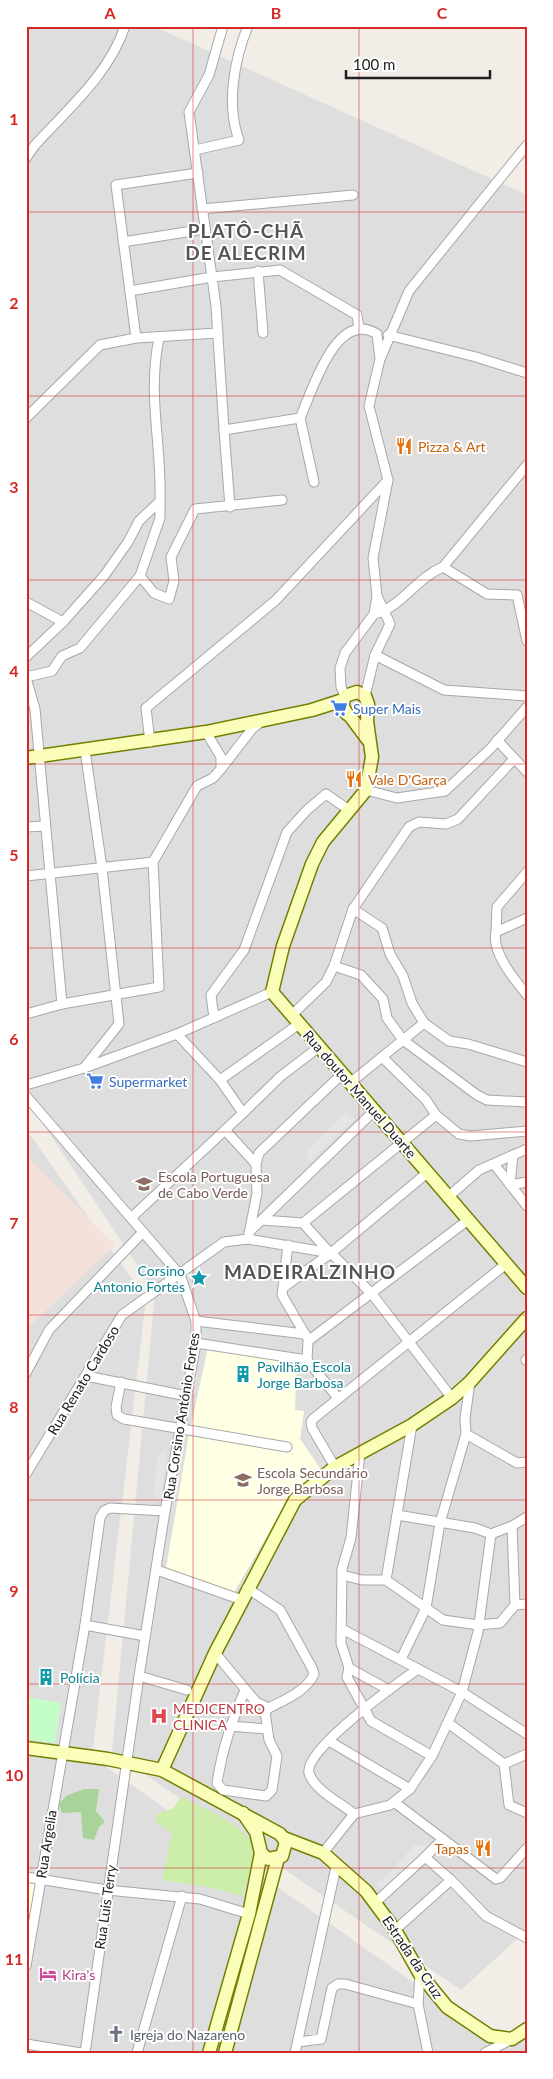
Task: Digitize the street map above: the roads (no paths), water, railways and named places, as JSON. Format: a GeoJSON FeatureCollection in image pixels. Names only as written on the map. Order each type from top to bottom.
{"type":"FeatureCollection","features":[{"type":"Feature","properties":{"kind":"street"},"geometry":{"type":"LineString","coordinates":[[26,158],[36,144],[106,67],[125,26]]}},
{"type":"Feature","properties":{"kind":"street"},"geometry":{"type":"LineString","coordinates":[[223,26],[209,75],[189,112],[218,333],[230,507]]}},
{"type":"Feature","properties":{"kind":"street"},"geometry":{"type":"LineString","coordinates":[[195,150],[239,140],[233,124],[234,91],[238,52],[248,26]]}},
{"type":"Feature","properties":{"kind":"street"},"geometry":{"type":"LineString","coordinates":[[369,743],[342,708],[344,698],[341,687],[340,668],[344,653],[374,614],[377,596],[373,558],[388,480],[369,406],[380,360],[388,335],[409,291],[527,145]]}},
{"type":"Feature","properties":{"kind":"street"},"geometry":{"type":"LineString","coordinates":[[136,338],[116,185],[198,173]]}},
{"type":"Feature","properties":{"kind":"street"},"geometry":{"type":"LineString","coordinates":[[202,209],[353,195]]}},
{"type":"Feature","properties":{"kind":"street"},"geometry":{"type":"LineString","coordinates":[[123,242],[205,229]]}},
{"type":"Feature","properties":{"kind":"street"},"geometry":{"type":"LineString","coordinates":[[130,292],[212,277],[280,270],[357,315],[359,329]]}},
{"type":"Feature","properties":{"kind":"street"},"geometry":{"type":"LineString","coordinates":[[258,271],[263,333]]}},
{"type":"Feature","properties":{"kind":"street"},"geometry":{"type":"LineString","coordinates":[[314,482],[300,418],[330,350],[339,339],[359,329],[369,329],[377,334],[380,360]]}},
{"type":"Feature","properties":{"kind":"street"},"geometry":{"type":"LineString","coordinates":[[26,418],[100,345],[136,338],[218,333]]}},
{"type":"Feature","properties":{"kind":"street"},"geometry":{"type":"LineString","coordinates":[[388,335],[476,357],[527,373]]}},
{"type":"Feature","properties":{"kind":"street"},"geometry":{"type":"LineString","coordinates":[[62,1004],[45,826],[32,757],[35,709],[26,677],[52,671],[62,656],[80,648],[140,576],[160,518],[158,446],[153,407],[153,366],[159,338]]}},
{"type":"Feature","properties":{"kind":"street"},"geometry":{"type":"LineString","coordinates":[[224,430],[300,418]]}},
{"type":"Feature","properties":{"kind":"street"},"geometry":{"type":"LineString","coordinates":[[374,614],[385,612],[428,573],[443,567],[527,466]]}},
{"type":"Feature","properties":{"kind":"street"},"geometry":{"type":"LineString","coordinates":[[150,742],[146,708],[276,600],[388,480]]}},
{"type":"Feature","properties":{"kind":"street"},"geometry":{"type":"LineString","coordinates":[[140,576],[154,593],[169,599],[174,581],[171,557],[195,509],[230,507],[282,500]]}},
{"type":"Feature","properties":{"kind":"street"},"geometry":{"type":"LineString","coordinates":[[26,657],[63,622],[104,576],[128,542],[139,521],[160,501]]}},
{"type":"Feature","properties":{"kind":"street"},"geometry":{"type":"LineString","coordinates":[[443,567],[487,594],[517,595],[527,641]]}},
{"type":"Feature","properties":{"kind":"street"},"geometry":{"type":"LineString","coordinates":[[312,710],[362,715],[375,655],[390,624],[377,596]]}},
{"type":"Feature","properties":{"kind":"street"},"geometry":{"type":"LineString","coordinates":[[26,602],[63,622]]}},
{"type":"Feature","properties":{"kind":"street"},"geometry":{"type":"LineString","coordinates":[[375,655],[434,687],[444,690],[527,696]]}},
{"type":"Feature","properties":{"kind":"street"},"geometry":{"type":"LineString","coordinates":[[26,1085],[84,1068],[177,1034],[272,992],[283,946],[312,864],[323,842],[366,790],[372,757],[366,702],[357,692],[312,710],[262,721],[150,742],[32,757]]}},
{"type":"Feature","properties":{"kind":"street"},"geometry":{"type":"LineString","coordinates":[[366,790],[397,798],[445,791],[497,740],[527,707]]}},
{"type":"Feature","properties":{"kind":"street"},"geometry":{"type":"LineString","coordinates":[[26,1014],[115,993],[159,987],[153,862],[197,786],[213,778],[252,729],[262,721]]}},
{"type":"Feature","properties":{"kind":"street"},"geometry":{"type":"LineString","coordinates":[[206,732],[221,757],[221,768]]}},
{"type":"Feature","properties":{"kind":"street"},"geometry":{"type":"LineString","coordinates":[[497,740],[527,772]]}},
{"type":"Feature","properties":{"kind":"street"},"geometry":{"type":"LineString","coordinates":[[84,1068],[119,1024],[102,868],[85,750]]}},
{"type":"Feature","properties":{"kind":"street"},"geometry":{"type":"LineString","coordinates":[[220,1080],[296,1020],[326,982],[334,966],[353,909],[409,827],[419,822],[446,824],[458,819],[514,759]]}},
{"type":"Feature","properties":{"kind":"street"},"geometry":{"type":"LineString","coordinates":[[214,1018],[211,995],[244,950],[261,908],[287,832],[307,810],[326,794],[349,810]]}},
{"type":"Feature","properties":{"kind":"street"},"geometry":{"type":"LineString","coordinates":[[26,828],[45,826]]}},
{"type":"Feature","properties":{"kind":"street"},"geometry":{"type":"LineString","coordinates":[[26,876],[153,862]]}},
{"type":"Feature","properties":{"kind":"street"},"geometry":{"type":"LineString","coordinates":[[527,872],[498,907],[494,938],[504,964],[527,994]]}},
{"type":"Feature","properties":{"kind":"street"},"geometry":{"type":"LineString","coordinates":[[353,909],[382,928],[390,954],[403,976],[412,1003],[424,1023],[449,1040],[527,1062]]}},
{"type":"Feature","properties":{"kind":"street"},"geometry":{"type":"LineString","coordinates":[[496,932],[527,918]]}},
{"type":"Feature","properties":{"kind":"street"},"geometry":{"type":"LineString","coordinates":[[334,966],[361,975],[383,999],[387,1018],[403,1040],[487,1100],[527,1102]]}},
{"type":"Feature","properties":{"kind":"street","name":"Rua doutor Manuel Duarte"},"geometry":{"type":"LineString","coordinates":[[272,992],[527,1288]]}},
{"type":"Feature","properties":{"kind":"street"},"geometry":{"type":"LineString","coordinates":[[249,1235],[257,1193],[256,1164],[259,1154],[346,1078],[382,1057],[424,1023]]}},
{"type":"Feature","properties":{"kind":"street"},"geometry":{"type":"LineString","coordinates":[[177,1034],[220,1080],[243,1113]]}},
{"type":"Feature","properties":{"kind":"street"},"geometry":{"type":"LineString","coordinates":[[131,1218],[281,1076],[319,1047]]}},
{"type":"Feature","properties":{"kind":"street"},"geometry":{"type":"LineString","coordinates":[[382,1057],[426,1100],[436,1115],[459,1134],[471,1136],[527,1131]]}},
{"type":"Feature","properties":{"kind":"street","name":"Rua Corsino António Fortes"},"geometry":{"type":"LineString","coordinates":[[26,1096],[180,1275],[196,1321],[196,1342],[165,1511],[126,1762]]}},
{"type":"Feature","properties":{"kind":"street"},"geometry":{"type":"LineString","coordinates":[[249,1235],[374,1111]]}},
{"type":"Feature","properties":{"kind":"street"},"geometry":{"type":"LineString","coordinates":[[303,1223],[436,1115]]}},
{"type":"Feature","properties":{"kind":"street"},"geometry":{"type":"LineString","coordinates":[[225,1130],[256,1164]]}},
{"type":"Feature","properties":{"kind":"street"},"geometry":{"type":"LineString","coordinates":[[448,1197],[479,1170],[527,1149]]}},
{"type":"Feature","properties":{"kind":"street"},"geometry":{"type":"LineString","coordinates":[[510,1185],[513,1155]]}},
{"type":"Feature","properties":{"kind":"street"},"geometry":{"type":"LineString","coordinates":[[494,1164],[527,1206]]}},
{"type":"Feature","properties":{"kind":"street"},"geometry":{"type":"LineString","coordinates":[[284,1287],[331,1253],[428,1173]]}},
{"type":"Feature","properties":{"kind":"street"},"geometry":{"type":"LineString","coordinates":[[510,1185],[527,1182]]}},
{"type":"Feature","properties":{"kind":"street"},"geometry":{"type":"LineString","coordinates":[[262,1220],[303,1223],[372,1294],[452,1398]]}},
{"type":"Feature","properties":{"kind":"street"},"geometry":{"type":"LineString","coordinates":[[196,1321],[306,1338],[372,1294],[468,1220]]}},
{"type":"Feature","properties":{"kind":"street"},"geometry":{"type":"LineString","coordinates":[[26,1373],[49,1330],[143,1232]]}},
{"type":"Feature","properties":{"kind":"street","name":"Rua Renato Cardoso"},"geometry":{"type":"LineString","coordinates":[[26,1474],[122,1315],[224,1242],[249,1235],[288,1246],[331,1253]]}},
{"type":"Feature","properties":{"kind":"street"},"geometry":{"type":"LineString","coordinates":[[288,1246],[282,1294],[306,1338],[307,1360],[338,1398]]}},
{"type":"Feature","properties":{"kind":"street"},"geometry":{"type":"LineString","coordinates":[[335,1467],[312,1428],[311,1422],[338,1398],[506,1264]]}},
{"type":"Feature","properties":{"kind":"street"},"geometry":{"type":"LineString","coordinates":[[162,1770],[215,1653],[295,1500],[335,1467],[412,1426],[452,1398],[470,1382],[527,1318]]}},
{"type":"Feature","properties":{"kind":"street"},"geometry":{"type":"LineString","coordinates":[[196,1342],[307,1360]]}},
{"type":"Feature","properties":{"kind":"street"},"geometry":{"type":"LineString","coordinates":[[86,1376],[187,1396]]}},
{"type":"Feature","properties":{"kind":"street"},"geometry":{"type":"LineString","coordinates":[[121,1382],[116,1407],[117,1415],[124,1419],[287,1447]]}},
{"type":"Feature","properties":{"kind":"street"},"geometry":{"type":"LineString","coordinates":[[401,1660],[426,1608],[440,1523],[466,1434],[465,1418],[470,1382]]}},
{"type":"Feature","properties":{"kind":"street"},"geometry":{"type":"LineString","coordinates":[[386,1580],[412,1426]]}},
{"type":"Feature","properties":{"kind":"street"},"geometry":{"type":"LineString","coordinates":[[466,1434],[517,1463],[527,1462]]}},
{"type":"Feature","properties":{"kind":"street"},"geometry":{"type":"LineString","coordinates":[[360,1453],[350,1538],[342,1575],[341,1643],[349,1668],[347,1677],[371,1721],[432,1756]]}},
{"type":"Feature","properties":{"kind":"street","name":"Rua Argelia"},"geometry":{"type":"LineString","coordinates":[[26,1966],[84,1625],[100,1518],[104,1511],[110,1508],[165,1511]]}},
{"type":"Feature","properties":{"kind":"street"},"geometry":{"type":"LineString","coordinates":[[398,1515],[475,1528],[491,1534],[512,1526],[527,1517]]}},
{"type":"Feature","properties":{"kind":"street"},"geometry":{"type":"LineString","coordinates":[[342,1575],[362,1580],[386,1580],[443,1620],[479,1625],[500,1623],[515,1605],[512,1526]]}},
{"type":"Feature","properties":{"kind":"street"},"geometry":{"type":"LineString","coordinates":[[242,1813],[256,1832],[259,1849],[268,1859],[281,1855],[317,1851],[354,1814],[383,1807],[394,1802],[410,1789],[432,1756],[462,1692],[479,1625],[491,1534]]}},
{"type":"Feature","properties":{"kind":"street"},"geometry":{"type":"LineString","coordinates":[[157,1570],[245,1594],[280,1610],[314,1674],[312,1679],[292,1696],[268,1708],[266,1711],[269,1740],[277,1756],[272,1790],[266,1796],[223,1790],[217,1783],[221,1753],[229,1726],[245,1690]]}},
{"type":"Feature","properties":{"kind":"street"},"geometry":{"type":"LineString","coordinates":[[515,1605],[527,1604]]}},
{"type":"Feature","properties":{"kind":"street"},"geometry":{"type":"LineString","coordinates":[[84,1625],[145,1636]]}},
{"type":"Feature","properties":{"kind":"street"},"geometry":{"type":"LineString","coordinates":[[342,1629],[462,1692],[527,1734]]}},
{"type":"Feature","properties":{"kind":"street"},"geometry":{"type":"LineString","coordinates":[[215,1653],[256,1702],[268,1708]]}},
{"type":"Feature","properties":{"kind":"street"},"geometry":{"type":"LineString","coordinates":[[349,1668],[389,1690]]}},
{"type":"Feature","properties":{"kind":"street"},"geometry":{"type":"LineString","coordinates":[[354,1814],[318,1786],[309,1774],[309,1766],[312,1759],[364,1708],[418,1669]]}},
{"type":"Feature","properties":{"kind":"street"},"geometry":{"type":"LineString","coordinates":[[139,1676],[187,1690]]}},
{"type":"Feature","properties":{"kind":"street"},"geometry":{"type":"LineString","coordinates":[[448,1722],[504,1764],[508,1779],[509,1805],[527,1813]]}},
{"type":"Feature","properties":{"kind":"street"},"geometry":{"type":"LineString","coordinates":[[229,1726],[267,1729]]}},
{"type":"Feature","properties":{"kind":"street"},"geometry":{"type":"LineString","coordinates":[[329,1741],[410,1789]]}},
{"type":"Feature","properties":{"kind":"street","name":"Estrada da Cruz"},"geometry":{"type":"LineString","coordinates":[[26,1748],[126,1762],[162,1770],[280,1835],[317,1851],[376,1902],[395,1930],[420,1974],[447,2007],[490,2036],[512,2039]]}},
{"type":"Feature","properties":{"kind":"street"},"geometry":{"type":"LineString","coordinates":[[504,1764],[527,1754]]}},
{"type":"Feature","properties":{"kind":"street","name":"Rua Luis Terry"},"geometry":{"type":"LineString","coordinates":[[85,2053],[126,1762]]}},
{"type":"Feature","properties":{"kind":"street"},"geometry":{"type":"LineString","coordinates":[[394,1802],[496,1879],[500,1878],[527,1848]]}},
{"type":"Feature","properties":{"kind":"street"},"geometry":{"type":"LineString","coordinates":[[208,2053],[249,1914],[259,1849],[266,1833],[280,1835],[281,1855],[225,2053]]}},
{"type":"Feature","properties":{"kind":"street"},"geometry":{"type":"LineString","coordinates":[[376,1902],[443,1839]]}},
{"type":"Feature","properties":{"kind":"street"},"geometry":{"type":"LineString","coordinates":[[425,1857],[486,1916],[527,1938]]}},
{"type":"Feature","properties":{"kind":"street"},"geometry":{"type":"LineString","coordinates":[[296,2053],[336,1867]]}},
{"type":"Feature","properties":{"kind":"street"},"geometry":{"type":"LineString","coordinates":[[26,1877],[107,1890],[200,1898],[249,1914]]}},
{"type":"Feature","properties":{"kind":"street"},"geometry":{"type":"LineString","coordinates":[[395,1930],[450,1880]]}},
{"type":"Feature","properties":{"kind":"street"},"geometry":{"type":"LineString","coordinates":[[137,2053],[182,1896]]}},
{"type":"Feature","properties":{"kind":"street"},"geometry":{"type":"LineString","coordinates":[[420,1974],[418,2004],[428,2053]]}},
{"type":"Feature","properties":{"kind":"street"},"geometry":{"type":"LineString","coordinates":[[298,2042],[322,2039],[332,1988],[338,1984],[345,1984],[418,2004]]}},
{"type":"Feature","properties":{"kind":"street"},"geometry":{"type":"LineString","coordinates":[[485,2053],[527,2029]]}},
{"type":"Feature","properties":{"kind":"street"},"geometry":{"type":"LineString","coordinates":[[26,2044],[81,2053]]}},
{"type":"Feature","properties":{"kind":"place","name":"Pizza & Art"},"geometry":{"type":"Point","coordinates":[404,446]}},
{"type":"Feature","properties":{"kind":"place","name":"Super Mais"},"geometry":{"type":"Point","coordinates":[339,708]}},
{"type":"Feature","properties":{"kind":"place","name":"Vale D'Garça"},"geometry":{"type":"Point","coordinates":[354,779]}},
{"type":"Feature","properties":{"kind":"place","name":"Supermarket"},"geometry":{"type":"Point","coordinates":[95,1081]}},
{"type":"Feature","properties":{"kind":"place","name":"Escola Portuguesa de Cabo Verde"},"geometry":{"type":"Point","coordinates":[144,1184]}},
{"type":"Feature","properties":{"kind":"place","name":"Corsino Antonio Fortes"},"geometry":{"type":"Point","coordinates":[199,1278]}},
{"type":"Feature","properties":{"kind":"place","name":"Pavilhão Escola Jorge Barbosa"},"geometry":{"type":"Point","coordinates":[243,1374]}},
{"type":"Feature","properties":{"kind":"place","name":"Escola Secundário Jorge Barbosa"},"geometry":{"type":"Point","coordinates":[243,1480]}},
{"type":"Feature","properties":{"kind":"place","name":"Polícia"},"geometry":{"type":"Point","coordinates":[46,1677]}},
{"type":"Feature","properties":{"kind":"place","name":"MEDICENTRO CLINICA"},"geometry":{"type":"Point","coordinates":[159,1716]}},
{"type":"Feature","properties":{"kind":"place","name":"Tapas"},"geometry":{"type":"Point","coordinates":[483,1848]}},
{"type":"Feature","properties":{"kind":"place","name":"Kira's"},"geometry":{"type":"Point","coordinates":[48,1974]}},
{"type":"Feature","properties":{"kind":"place","name":"Igreja do Nazareno"},"geometry":{"type":"Point","coordinates":[116,2034]}},
{"type":"Feature","properties":{"kind":"district","name":"PLATÔ-CHÃ DE ALECRIM"},"geometry":{"type":"Point","coordinates":[246,241]}},
{"type":"Feature","properties":{"kind":"district","name":"MADEIRALZINHO"},"geometry":{"type":"Point","coordinates":[310,1271]}}]}
